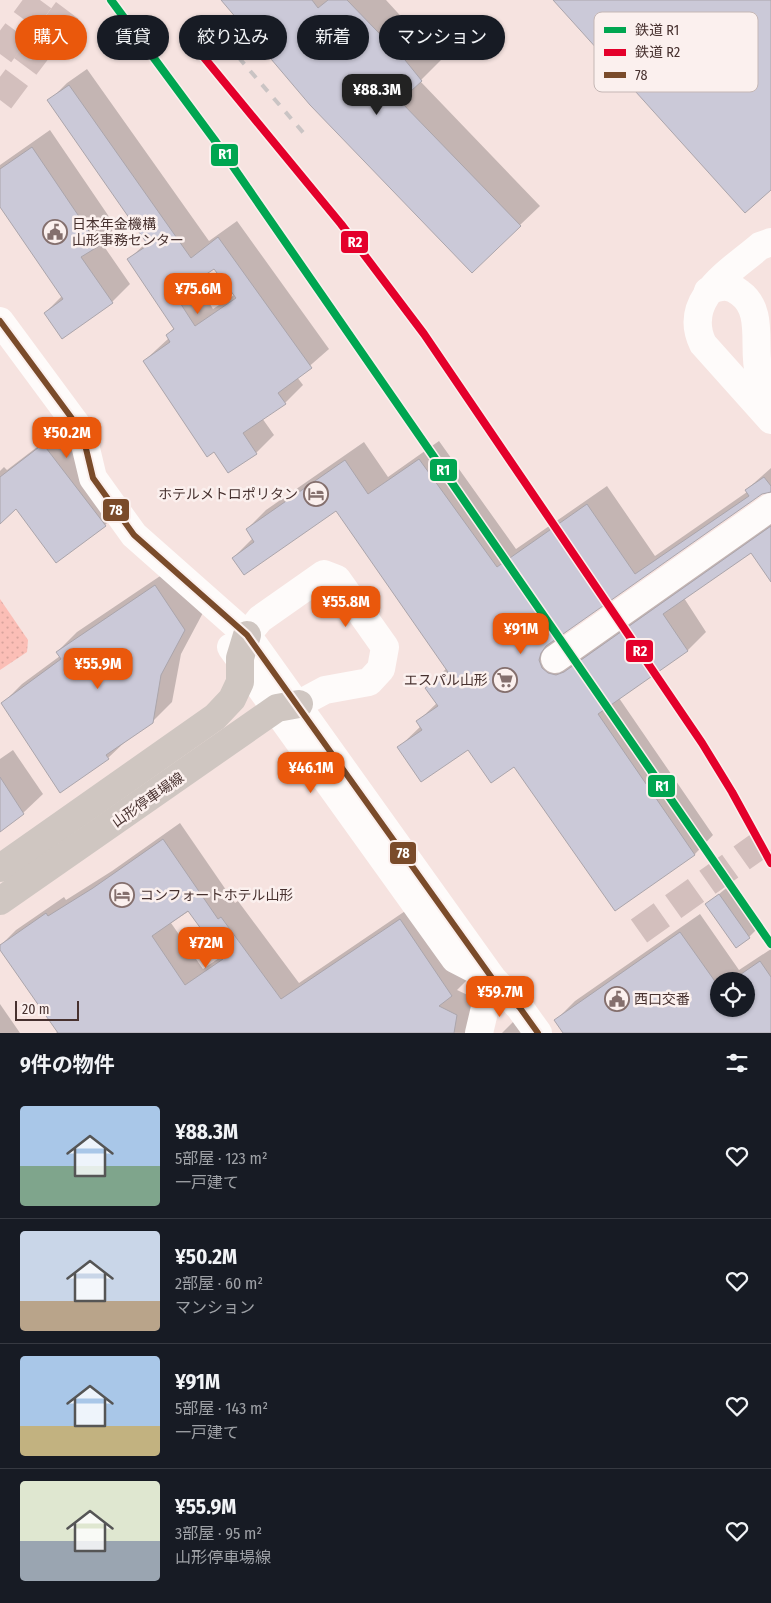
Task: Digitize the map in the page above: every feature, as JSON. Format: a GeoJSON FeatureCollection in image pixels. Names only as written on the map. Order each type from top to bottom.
{"type":"FeatureCollection","features":[{"type":"Feature","properties":{"kind":"main road","name":"山形停車場線"},"geometry":{"type":"LineString","coordinates":[[0,868],[215,717],[232,699],[240,682],[244,647]]}},
{"type":"Feature","properties":{"kind":"main road","name":"山形停車場線"},"geometry":{"type":"LineString","coordinates":[[0,901],[288,706]]}},
{"type":"Feature","properties":{"kind":"street"},"geometry":{"type":"LineString","coordinates":[[771,242],[760,246],[708,291],[698,309],[697,332],[703,344],[771,420]]}},
{"type":"Feature","properties":{"kind":"street"},"geometry":{"type":"LineString","coordinates":[[708,291],[723,286],[733,288],[750,302],[754,313],[758,373],[771,406]]}},
{"type":"Feature","properties":{"kind":"street"},"geometry":{"type":"LineString","coordinates":[[0,321],[82,432],[93,478],[134,535],[169,564],[244,647],[492,978],[520,1008],[538,1033]]}},
{"type":"Feature","properties":{"kind":"street"},"geometry":{"type":"LineString","coordinates":[[555,660],[771,507]]}},
{"type":"Feature","properties":{"kind":"street"},"geometry":{"type":"LineString","coordinates":[[244,647],[260,619],[324,574],[337,579],[385,647],[381,669],[369,682],[325,690],[288,706]]}},
{"type":"Feature","properties":{"kind":"street"},"geometry":{"type":"LineString","coordinates":[[479,1033],[492,978]]}},
{"type":"Feature","properties":{"kind":"shaded area"},"geometry":{"type":"Polygon","coordinates":[[[0,599],[28,640],[27,652],[0,670],[0,599]]]}},
{"type":"Feature","properties":{"kind":"building"},"geometry":{"type":"Polygon","coordinates":[[[221,0],[312,0],[318,8],[328,0],[347,0],[362,15],[297,15],[297,60],[369,60],[369,23],[379,33],[379,60],[405,60],[422,81],[400,101],[521,226],[472,273],[310,105],[272,60],[287,60],[287,15],[234,15],[221,0]]]}},
{"type":"Feature","properties":{"kind":"building"},"geometry":{"type":"Polygon","coordinates":[[[553,0],[771,0],[771,190],[745,213],[636,92],[758,92],[758,12],[594,12],[594,45],[553,0]]]}},
{"type":"Feature","properties":{"kind":"building"},"geometry":{"type":"Polygon","coordinates":[[[69,85],[191,258],[218,237],[312,368],[278,393],[286,404],[243,433],[257,454],[228,473],[214,452],[207,457],[143,361],[170,342],[166,335],[174,329],[127,259],[148,245],[47,100],[69,85]],[[214,269],[175,295],[195,326],[236,298],[214,269]]]}},
{"type":"Feature","properties":{"kind":"building"},"geometry":{"type":"Polygon","coordinates":[[[32,147],[99,246],[81,257],[113,303],[62,339],[44,313],[63,299],[0,207],[0,169],[32,147]]]}},
{"type":"Feature","properties":{"kind":"building"},"geometry":{"type":"Polygon","coordinates":[[[43,444],[106,526],[56,563],[16,509],[0,524],[0,477],[43,444]]]}},
{"type":"Feature","properties":{"kind":"building","name":"エスパル山形"},"geometry":{"type":"Polygon","coordinates":[[[419,459],[497,567],[587,504],[635,574],[749,496],[745,490],[764,477],[771,486],[771,492],[762,494],[546,646],[541,653],[539,660],[542,668],[548,673],[556,675],[564,672],[771,526],[771,582],[751,553],[663,614],[688,651],[598,714],[695,855],[615,911],[514,767],[491,783],[468,750],[421,782],[397,747],[422,730],[416,721],[438,706],[425,688],[448,672],[336,511],[244,575],[232,558],[254,542],[246,529],[345,460],[368,494],[419,459]]]}},
{"type":"Feature","properties":{"kind":"building"},"geometry":{"type":"Polygon","coordinates":[[[155,585],[185,630],[161,675],[153,723],[106,755],[109,759],[60,793],[1,703],[61,659],[56,652],[155,585]]]}},
{"type":"Feature","properties":{"kind":"building"},"geometry":{"type":"Polygon","coordinates":[[[0,777],[24,814],[0,832],[0,777]]]}},
{"type":"Feature","properties":{"kind":"building"},"geometry":{"type":"Polygon","coordinates":[[[163,839],[218,919],[221,917],[281,999],[400,919],[452,996],[439,1006],[457,1015],[454,1033],[58,1033],[0,950],[0,945],[46,913],[48,916],[93,888],[163,839]],[[188,911],[152,936],[185,985],[223,959],[188,911]]]}},
{"type":"Feature","properties":{"kind":"building"},"geometry":{"type":"Polygon","coordinates":[[[719,894],[750,938],[736,948],[705,904],[719,894]]]}},
{"type":"Feature","properties":{"kind":"building"},"geometry":{"type":"Polygon","coordinates":[[[680,932],[710,974],[710,1017],[755,1017],[755,972],[744,972],[760,961],[771,977],[771,1033],[563,1033],[554,1020],[680,932]]]}},
{"type":"Feature","properties":{"kind":"tunnel"},"geometry":{"type":"LineString","coordinates":[[0,54],[40,0]]}},
{"type":"Feature","properties":{"kind":"tunnel"},"geometry":{"type":"LineString","coordinates":[[0,100],[75,0]]}},
{"type":"Feature","properties":{"kind":"tunnel"},"geometry":{"type":"LineString","coordinates":[[639,931],[771,837]]}},
{"type":"Feature","properties":{"kind":"railway"},"geometry":{"type":"LineString","coordinates":[[207,60],[341,224],[424,334],[702,743],[732,792],[771,863]]}},
{"type":"Feature","properties":{"kind":"railway"},"geometry":{"type":"LineString","coordinates":[[241,60],[307,137]]}},
{"type":"Feature","properties":{"kind":"rail line","name":"R1"},"geometry":{"type":"LineString","coordinates":[[111,0],[216,142],[771,944]]}},
{"type":"Feature","properties":{"kind":"rail line","name":"R2"},"geometry":{"type":"LineString","coordinates":[[206,60],[341,224],[424,334],[702,743],[732,792],[771,863]]}},
{"type":"Feature","properties":{"kind":"transit line","name":"78"},"geometry":{"type":"LineString","coordinates":[[0,321],[82,432],[93,478],[134,535],[247,635],[492,978],[520,1008],[538,1033]]}},
{"type":"Feature","properties":{"kind":"place","name":"日本年金機構 山形事務センター"},"geometry":{"type":"Point","coordinates":[55,232]}},
{"type":"Feature","properties":{"kind":"place","name":"ホテルメトロポリタン"},"geometry":{"type":"Point","coordinates":[316,494]}},
{"type":"Feature","properties":{"kind":"place","name":"エスパル山形"},"geometry":{"type":"Point","coordinates":[505,680]}},
{"type":"Feature","properties":{"kind":"place","name":"コンフォートホテル山形"},"geometry":{"type":"Point","coordinates":[122,895]}},
{"type":"Feature","properties":{"kind":"place","name":"西口交番"},"geometry":{"type":"Point","coordinates":[617,999]}}]}
